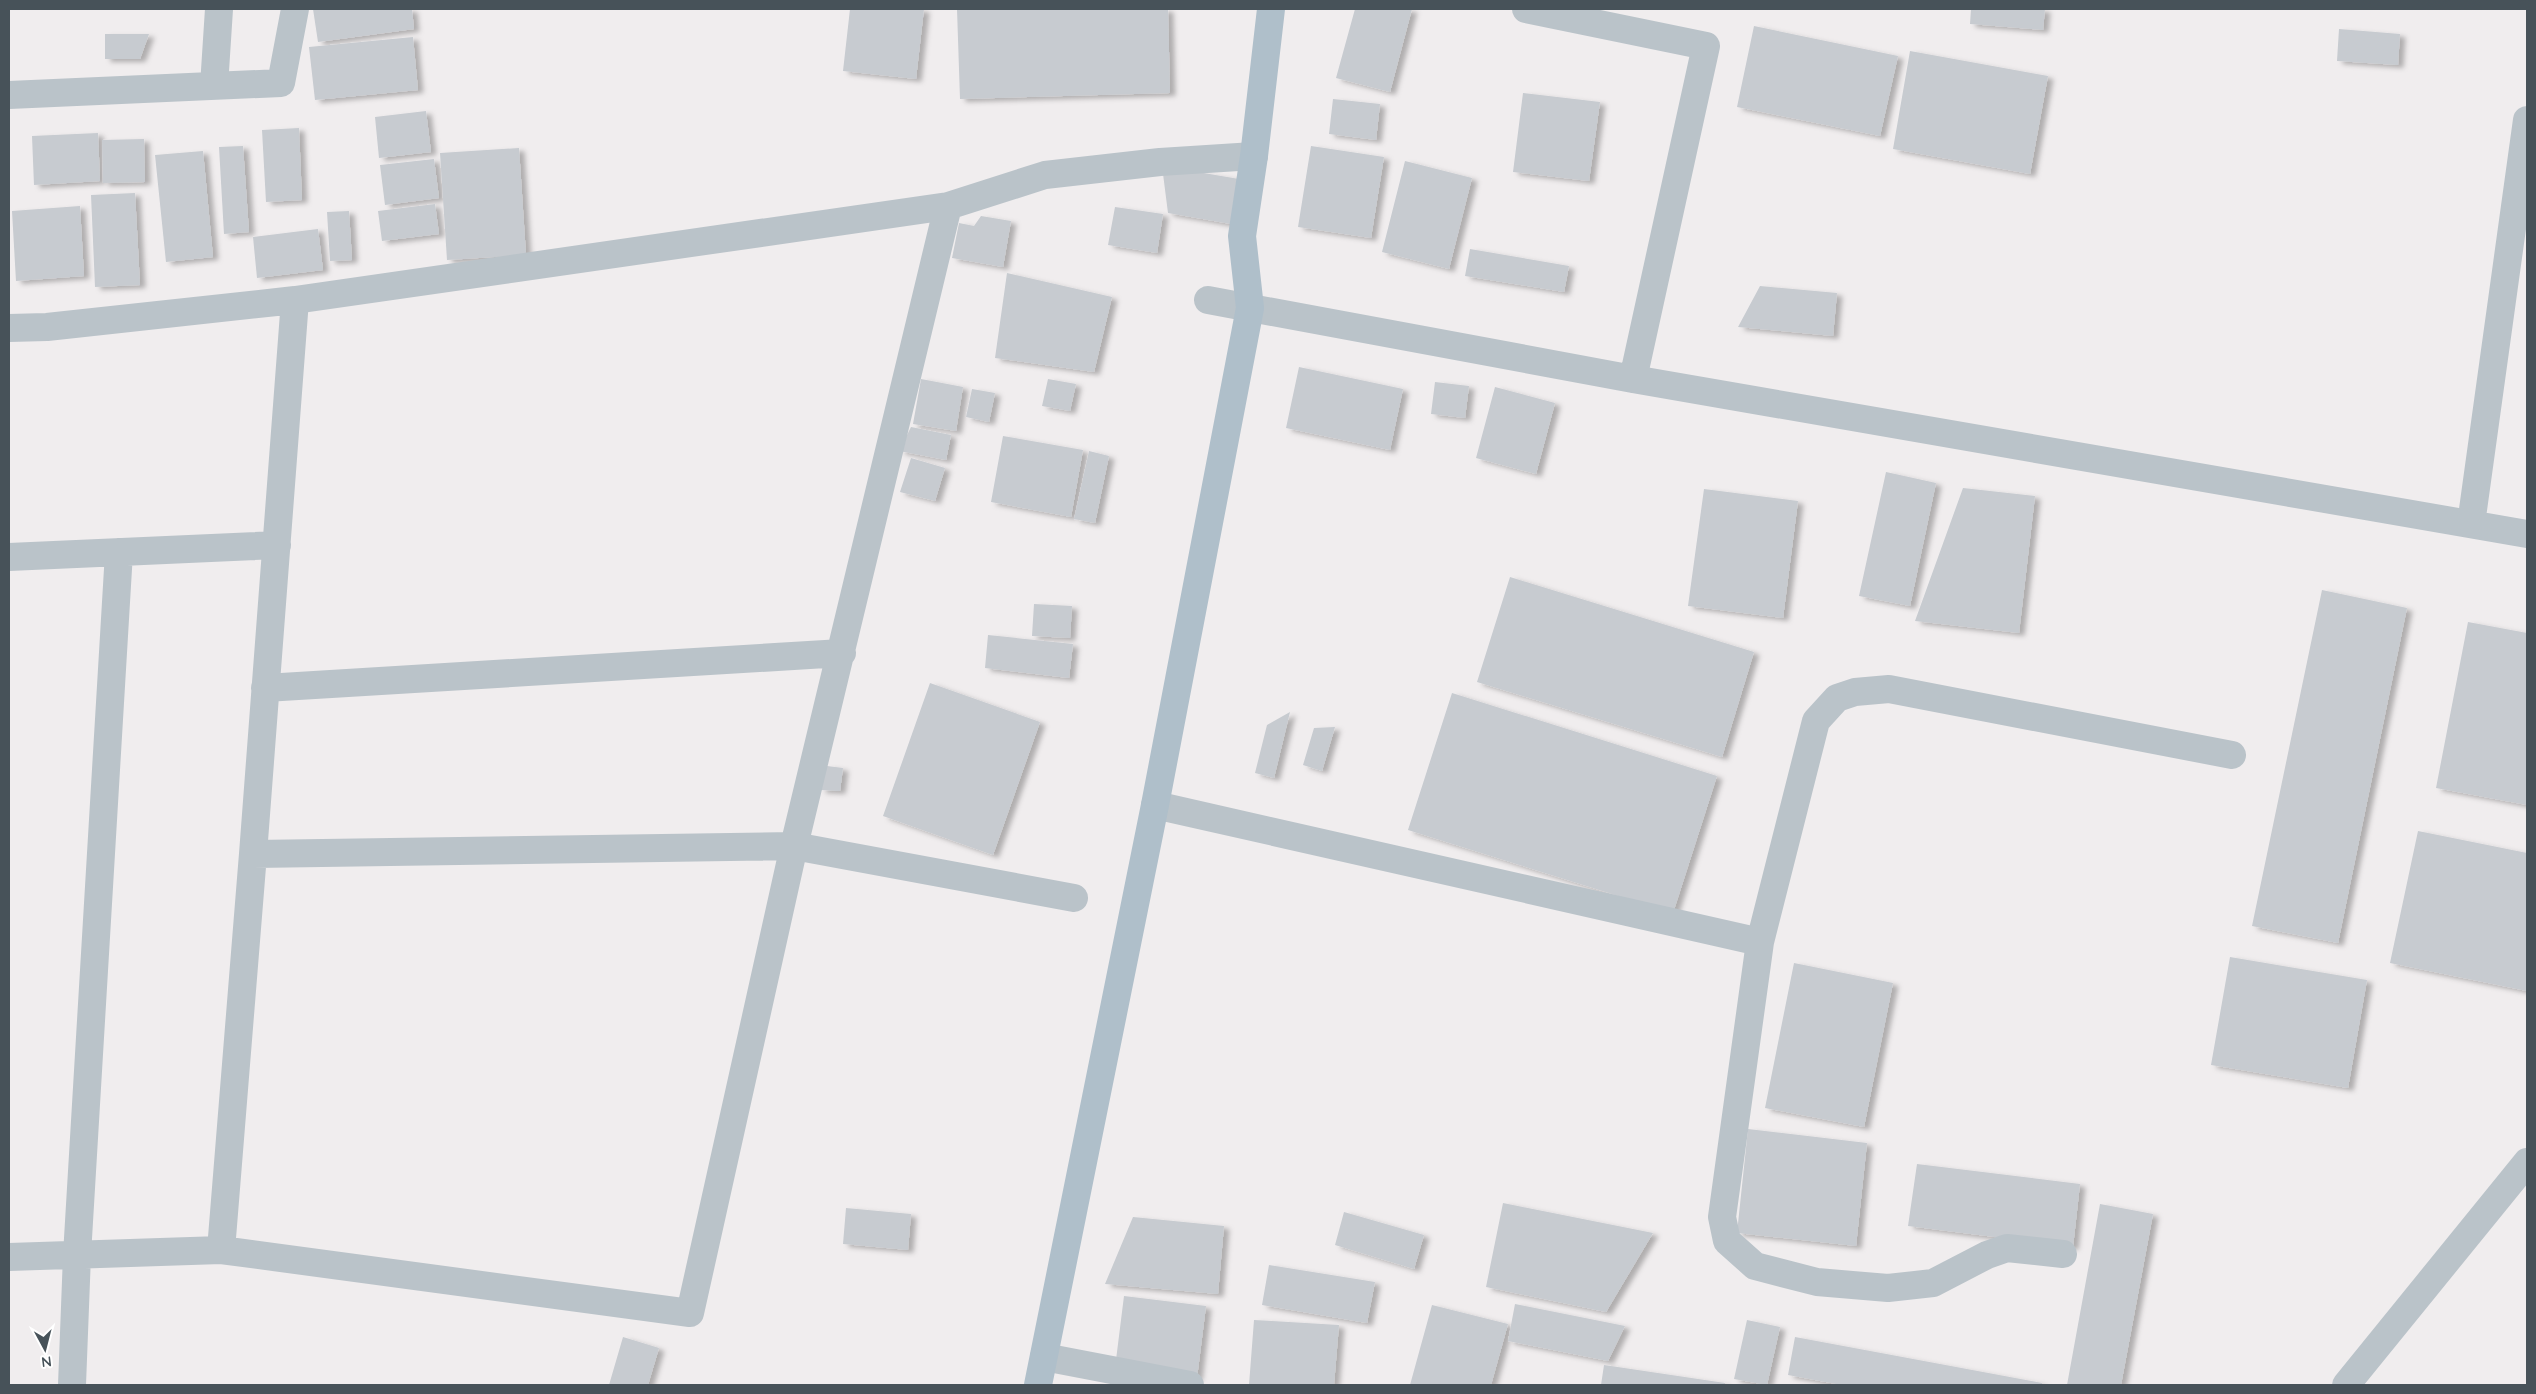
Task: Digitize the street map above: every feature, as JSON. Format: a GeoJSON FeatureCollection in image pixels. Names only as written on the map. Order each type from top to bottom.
{"type":"FeatureCollection","features":[{"type":"Feature","properties":{"kind":"main road"},"geometry":{"type":"LineString","coordinates":[[1038,1385],[1155,805],[1250,308],[1242,236],[1254,156],[1271,9]]}},
{"type":"Feature","properties":{"kind":"street"},"geometry":{"type":"LineString","coordinates":[[214,86],[219,9]]}},
{"type":"Feature","properties":{"kind":"street"},"geometry":{"type":"LineString","coordinates":[[9,95],[281,83],[295,9]]}},
{"type":"Feature","properties":{"kind":"street"},"geometry":{"type":"LineString","coordinates":[[1526,9],[1706,46],[1633,379]]}},
{"type":"Feature","properties":{"kind":"street"},"geometry":{"type":"LineString","coordinates":[[2472,524],[2527,120]]}},
{"type":"Feature","properties":{"kind":"street"},"geometry":{"type":"LineString","coordinates":[[9,328],[47,327],[295,300],[948,206],[1045,175],[1160,162],[1254,156]]}},
{"type":"Feature","properties":{"kind":"street"},"geometry":{"type":"LineString","coordinates":[[9,1257],[221,1250],[690,1313],[794,846],[842,654],[948,206]]}},
{"type":"Feature","properties":{"kind":"street"},"geometry":{"type":"LineString","coordinates":[[221,1250],[295,300]]}},
{"type":"Feature","properties":{"kind":"street"},"geometry":{"type":"LineString","coordinates":[[1208,300],[1633,379],[2526,533]]}},
{"type":"Feature","properties":{"kind":"street"},"geometry":{"type":"LineString","coordinates":[[9,557],[277,545]]}},
{"type":"Feature","properties":{"kind":"street"},"geometry":{"type":"LineString","coordinates":[[72,1385],[77,1255],[119,552]]}},
{"type":"Feature","properties":{"kind":"street"},"geometry":{"type":"LineString","coordinates":[[265,688],[842,654]]}},
{"type":"Feature","properties":{"kind":"street"},"geometry":{"type":"LineString","coordinates":[[2063,1254],[2007,1248],[1987,1255],[1933,1283],[1888,1288],[1817,1282],[1755,1266],[1727,1241],[1722,1217],[1760,942],[1816,721],[1837,698],[1856,692],[1889,689],[2232,755]]}},
{"type":"Feature","properties":{"kind":"street"},"geometry":{"type":"LineString","coordinates":[[1155,805],[1760,942]]}},
{"type":"Feature","properties":{"kind":"street"},"geometry":{"type":"LineString","coordinates":[[253,854],[794,846],[1074,898]]}},
{"type":"Feature","properties":{"kind":"street"},"geometry":{"type":"LineString","coordinates":[[2346,1385],[2527,1162]]}},
{"type":"Feature","properties":{"kind":"street"},"geometry":{"type":"LineString","coordinates":[[1044,1357],[1190,1385]]}},
{"type":"Feature","properties":{"kind":"building"},"geometry":{"type":"Polygon","coordinates":[[[313,9],[412,9],[414,29],[318,42],[313,9]]]}},
{"type":"Feature","properties":{"kind":"building"},"geometry":{"type":"Polygon","coordinates":[[[850,9],[924,9],[916,79],[843,71],[850,9]]]}},
{"type":"Feature","properties":{"kind":"building"},"geometry":{"type":"Polygon","coordinates":[[[957,9],[1168,9],[1170,93],[960,99],[957,9]]]}},
{"type":"Feature","properties":{"kind":"building"},"geometry":{"type":"Polygon","coordinates":[[[1355,9],[1412,9],[1390,92],[1336,78],[1355,9]]]}},
{"type":"Feature","properties":{"kind":"building"},"geometry":{"type":"Polygon","coordinates":[[[1971,9],[2045,9],[2043,30],[1970,24],[1971,9]]]}},
{"type":"Feature","properties":{"kind":"building"},"geometry":{"type":"Polygon","coordinates":[[[1754,26],[1898,56],[1880,136],[1737,107],[1754,26]]]}},
{"type":"Feature","properties":{"kind":"building"},"geometry":{"type":"Polygon","coordinates":[[[2339,29],[2400,34],[2398,65],[2337,61],[2339,29]]]}},
{"type":"Feature","properties":{"kind":"building"},"geometry":{"type":"Polygon","coordinates":[[[105,34],[149,34],[140,59],[105,59],[105,34]]]}},
{"type":"Feature","properties":{"kind":"building"},"geometry":{"type":"Polygon","coordinates":[[[413,37],[418,90],[315,100],[309,47],[413,37]]]}},
{"type":"Feature","properties":{"kind":"building"},"geometry":{"type":"Polygon","coordinates":[[[1910,51],[2048,76],[2030,174],[1893,149],[1910,51]]]}},
{"type":"Feature","properties":{"kind":"building"},"geometry":{"type":"Polygon","coordinates":[[[1523,93],[1600,102],[1589,181],[1513,172],[1523,93]]]}},
{"type":"Feature","properties":{"kind":"building"},"geometry":{"type":"Polygon","coordinates":[[[1333,99],[1380,104],[1376,140],[1329,134],[1333,99]]]}},
{"type":"Feature","properties":{"kind":"building"},"geometry":{"type":"Polygon","coordinates":[[[426,111],[431,152],[379,158],[375,117],[426,111]]]}},
{"type":"Feature","properties":{"kind":"building"},"geometry":{"type":"Polygon","coordinates":[[[299,128],[302,200],[266,202],[262,130],[299,128]]]}},
{"type":"Feature","properties":{"kind":"building"},"geometry":{"type":"Polygon","coordinates":[[[98,133],[100,181],[34,185],[32,136],[98,133]]]}},
{"type":"Feature","properties":{"kind":"building"},"geometry":{"type":"Polygon","coordinates":[[[144,139],[145,182],[103,183],[102,140],[144,139]]]}},
{"type":"Feature","properties":{"kind":"building"},"geometry":{"type":"Polygon","coordinates":[[[243,146],[249,232],[224,234],[219,147],[243,146]]]}},
{"type":"Feature","properties":{"kind":"building"},"geometry":{"type":"Polygon","coordinates":[[[1311,146],[1384,157],[1371,238],[1298,227],[1311,146]]]}},
{"type":"Feature","properties":{"kind":"building"},"geometry":{"type":"Polygon","coordinates":[[[519,148],[526,255],[447,260],[440,153],[519,148]]]}},
{"type":"Feature","properties":{"kind":"building"},"geometry":{"type":"Polygon","coordinates":[[[203,151],[213,257],[166,262],[155,155],[203,151]]]}},
{"type":"Feature","properties":{"kind":"building"},"geometry":{"type":"Polygon","coordinates":[[[434,159],[439,198],[385,205],[380,165],[434,159]]]}},
{"type":"Feature","properties":{"kind":"building"},"geometry":{"type":"Polygon","coordinates":[[[1405,161],[1472,178],[1449,269],[1382,252],[1405,161]]]}},
{"type":"Feature","properties":{"kind":"building"},"geometry":{"type":"Polygon","coordinates":[[[1162,166],[1239,179],[1231,224],[1168,213],[1162,166]]]}},
{"type":"Feature","properties":{"kind":"building"},"geometry":{"type":"Polygon","coordinates":[[[135,193],[140,285],[95,287],[91,195],[135,193]]]}},
{"type":"Feature","properties":{"kind":"building"},"geometry":{"type":"Polygon","coordinates":[[[435,204],[439,234],[382,241],[378,211],[435,204]]]}},
{"type":"Feature","properties":{"kind":"building"},"geometry":{"type":"Polygon","coordinates":[[[80,206],[84,276],[16,281],[12,211],[80,206]]]}},
{"type":"Feature","properties":{"kind":"building"},"geometry":{"type":"Polygon","coordinates":[[[1115,207],[1163,214],[1157,253],[1108,245],[1115,207]]]}},
{"type":"Feature","properties":{"kind":"building"},"geometry":{"type":"Polygon","coordinates":[[[349,211],[352,260],[330,261],[327,212],[349,211]]]}},
{"type":"Feature","properties":{"kind":"building"},"geometry":{"type":"Polygon","coordinates":[[[981,216],[1011,221],[1003,267],[952,258],[959,223],[974,226],[981,216]]]}},
{"type":"Feature","properties":{"kind":"building"},"geometry":{"type":"Polygon","coordinates":[[[318,229],[323,270],[257,278],[253,237],[318,229]]]}},
{"type":"Feature","properties":{"kind":"building"},"geometry":{"type":"Polygon","coordinates":[[[1470,249],[1569,266],[1564,292],[1465,276],[1470,249]]]}},
{"type":"Feature","properties":{"kind":"building"},"geometry":{"type":"Polygon","coordinates":[[[1007,273],[1112,297],[1094,372],[995,358],[1007,273]]]}},
{"type":"Feature","properties":{"kind":"building"},"geometry":{"type":"Polygon","coordinates":[[[1760,286],[1837,293],[1833,336],[1738,327],[1760,286]]]}},
{"type":"Feature","properties":{"kind":"building"},"geometry":{"type":"Polygon","coordinates":[[[1299,367],[1403,389],[1390,450],[1286,428],[1299,367]]]}},
{"type":"Feature","properties":{"kind":"building"},"geometry":{"type":"Polygon","coordinates":[[[921,379],[963,387],[956,431],[913,424],[921,379]]]}},
{"type":"Feature","properties":{"kind":"building"},"geometry":{"type":"Polygon","coordinates":[[[1048,379],[1076,384],[1070,411],[1042,406],[1048,379]]]}},
{"type":"Feature","properties":{"kind":"building"},"geometry":{"type":"Polygon","coordinates":[[[1435,382],[1469,386],[1465,418],[1431,414],[1435,382]]]}},
{"type":"Feature","properties":{"kind":"building"},"geometry":{"type":"Polygon","coordinates":[[[1495,387],[1555,403],[1536,474],[1476,458],[1495,387]]]}},
{"type":"Feature","properties":{"kind":"building"},"geometry":{"type":"Polygon","coordinates":[[[972,389],[995,393],[989,422],[966,417],[972,389]]]}},
{"type":"Feature","properties":{"kind":"building"},"geometry":{"type":"Polygon","coordinates":[[[911,427],[951,435],[946,460],[899,451],[911,427]]]}},
{"type":"Feature","properties":{"kind":"building"},"geometry":{"type":"Polygon","coordinates":[[[1003,436],[1083,450],[1071,517],[991,502],[1003,436]]]}},
{"type":"Feature","properties":{"kind":"building"},"geometry":{"type":"Polygon","coordinates":[[[1089,451],[1109,456],[1095,523],[1074,519],[1089,451]]]}},
{"type":"Feature","properties":{"kind":"building"},"geometry":{"type":"Polygon","coordinates":[[[911,458],[945,468],[935,501],[900,492],[911,458]]]}},
{"type":"Feature","properties":{"kind":"building"},"geometry":{"type":"Polygon","coordinates":[[[1886,472],[1936,483],[1910,606],[1859,596],[1886,472]]]}},
{"type":"Feature","properties":{"kind":"building"},"geometry":{"type":"Polygon","coordinates":[[[1963,488],[2035,496],[2019,633],[1915,621],[1963,488]]]}},
{"type":"Feature","properties":{"kind":"building"},"geometry":{"type":"Polygon","coordinates":[[[1704,489],[1798,501],[1783,618],[1688,606],[1704,489]]]}},
{"type":"Feature","properties":{"kind":"building"},"geometry":{"type":"Polygon","coordinates":[[[1510,577],[1754,652],[1722,757],[1477,682],[1510,577]]]}},
{"type":"Feature","properties":{"kind":"building"},"geometry":{"type":"Polygon","coordinates":[[[2322,590],[2407,608],[2338,943],[2252,926],[2322,590]]]}},
{"type":"Feature","properties":{"kind":"building"},"geometry":{"type":"Polygon","coordinates":[[[1034,604],[1072,606],[1070,638],[1032,636],[1034,604]]]}},
{"type":"Feature","properties":{"kind":"building"},"geometry":{"type":"Polygon","coordinates":[[[2468,622],[2527,633],[2527,805],[2436,788],[2468,622]]]}},
{"type":"Feature","properties":{"kind":"building"},"geometry":{"type":"Polygon","coordinates":[[[988,635],[1073,644],[1069,678],[985,668],[988,635]]]}},
{"type":"Feature","properties":{"kind":"building"},"geometry":{"type":"Polygon","coordinates":[[[930,683],[1040,722],[993,855],[883,816],[930,683]]]}},
{"type":"Feature","properties":{"kind":"building"},"geometry":{"type":"Polygon","coordinates":[[[1452,693],[1717,776],[1673,913],[1408,830],[1452,693]]]}},
{"type":"Feature","properties":{"kind":"building"},"geometry":{"type":"Polygon","coordinates":[[[1290,712],[1274,778],[1255,773],[1267,725],[1290,712]]]}},
{"type":"Feature","properties":{"kind":"building"},"geometry":{"type":"Polygon","coordinates":[[[1335,727],[1322,771],[1303,765],[1314,728],[1335,727]]]}},
{"type":"Feature","properties":{"kind":"building"},"geometry":{"type":"Polygon","coordinates":[[[827,766],[843,768],[840,791],[820,790],[827,766]]]}},
{"type":"Feature","properties":{"kind":"building"},"geometry":{"type":"Polygon","coordinates":[[[2418,831],[2527,853],[2527,991],[2390,963],[2418,831]]]}},
{"type":"Feature","properties":{"kind":"building"},"geometry":{"type":"Polygon","coordinates":[[[2230,957],[2367,980],[2348,1088],[2211,1065],[2230,957]]]}},
{"type":"Feature","properties":{"kind":"building"},"geometry":{"type":"Polygon","coordinates":[[[1794,963],[1893,983],[1864,1127],[1765,1108],[1794,963]]]}},
{"type":"Feature","properties":{"kind":"building"},"geometry":{"type":"Polygon","coordinates":[[[1748,1129],[1867,1143],[1856,1246],[1737,1233],[1748,1129]]]}},
{"type":"Feature","properties":{"kind":"building"},"geometry":{"type":"Polygon","coordinates":[[[1917,1164],[2080,1184],[2073,1247],[1908,1226],[1917,1164]]]}},
{"type":"Feature","properties":{"kind":"building"},"geometry":{"type":"Polygon","coordinates":[[[1503,1203],[1653,1233],[1606,1312],[1486,1287],[1503,1203]]]}},
{"type":"Feature","properties":{"kind":"building"},"geometry":{"type":"Polygon","coordinates":[[[2100,1204],[2153,1214],[2121,1385],[2067,1385],[2100,1204]]]}},
{"type":"Feature","properties":{"kind":"building"},"geometry":{"type":"Polygon","coordinates":[[[846,1208],[911,1214],[908,1250],[843,1244],[846,1208]]]}},
{"type":"Feature","properties":{"kind":"building"},"geometry":{"type":"Polygon","coordinates":[[[1344,1212],[1424,1235],[1414,1269],[1335,1245],[1344,1212]]]}},
{"type":"Feature","properties":{"kind":"building"},"geometry":{"type":"Polygon","coordinates":[[[1133,1217],[1224,1226],[1218,1294],[1105,1284],[1133,1217]]]}},
{"type":"Feature","properties":{"kind":"building"},"geometry":{"type":"Polygon","coordinates":[[[1269,1265],[1375,1282],[1367,1323],[1262,1305],[1269,1265]]]}},
{"type":"Feature","properties":{"kind":"building"},"geometry":{"type":"Polygon","coordinates":[[[1124,1296],[1206,1306],[1197,1378],[1115,1368],[1124,1296]]]}},
{"type":"Feature","properties":{"kind":"building"},"geometry":{"type":"Polygon","coordinates":[[[1515,1304],[1625,1326],[1608,1361],[1508,1341],[1515,1304]]]}},
{"type":"Feature","properties":{"kind":"building"},"geometry":{"type":"Polygon","coordinates":[[[1432,1305],[1508,1324],[1491,1385],[1410,1385],[1432,1305]]]}},
{"type":"Feature","properties":{"kind":"building"},"geometry":{"type":"Polygon","coordinates":[[[1254,1320],[1339,1325],[1334,1385],[1249,1385],[1254,1320]]]}},
{"type":"Feature","properties":{"kind":"building"},"geometry":{"type":"Polygon","coordinates":[[[1747,1320],[1780,1327],[1767,1385],[1734,1379],[1747,1320]]]}},
{"type":"Feature","properties":{"kind":"building"},"geometry":{"type":"Polygon","coordinates":[[[623,1337],[659,1348],[648,1385],[609,1385],[623,1337]]]}},
{"type":"Feature","properties":{"kind":"building"},"geometry":{"type":"Polygon","coordinates":[[[1795,1337],[2042,1383],[2042,1385],[1842,1385],[1788,1375],[1795,1337]]]}},
{"type":"Feature","properties":{"kind":"building"},"geometry":{"type":"Polygon","coordinates":[[[1604,1365],[1725,1383],[1725,1385],[1601,1385],[1604,1365]]]}}]}
